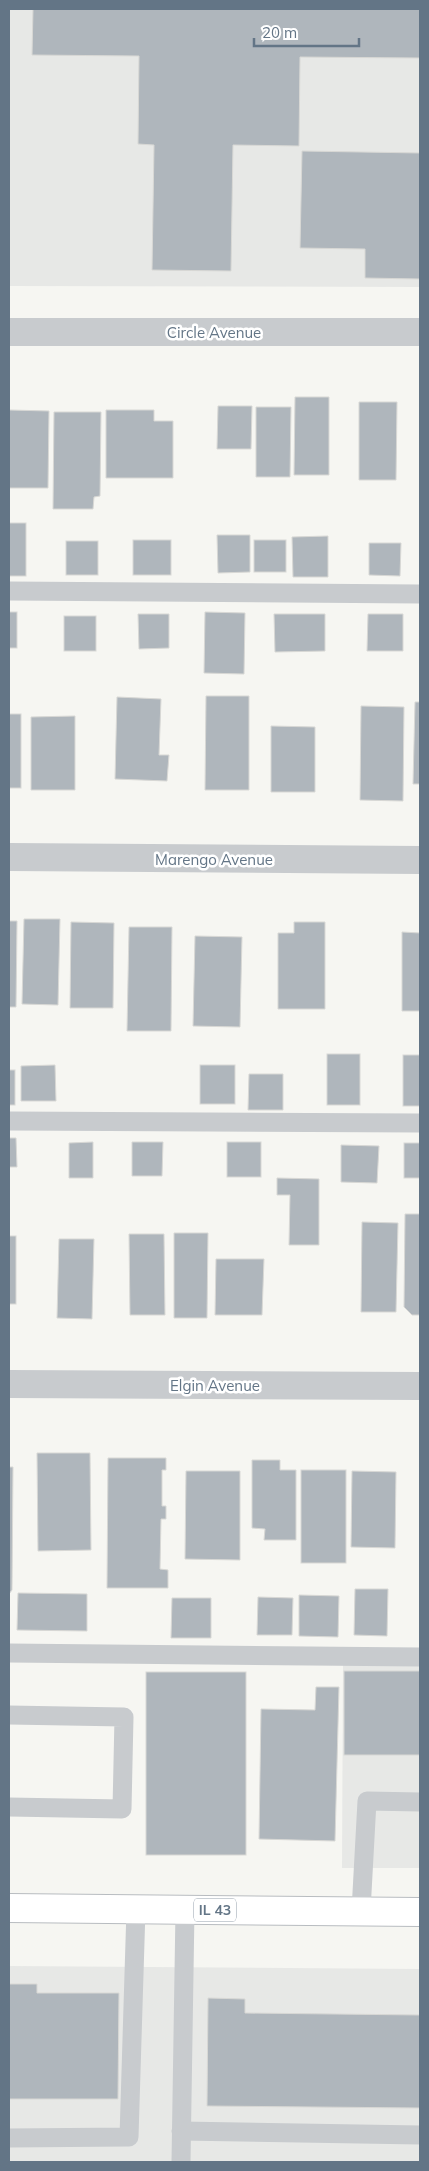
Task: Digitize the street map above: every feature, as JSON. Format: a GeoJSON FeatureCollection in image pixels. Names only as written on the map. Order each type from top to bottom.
{"type":"FeatureCollection","features":[{"type":"Feature","properties":{"kind":"main road","name":"IL 43"},"geometry":{"type":"LineString","coordinates":[[9,1908],[420,1912]]}},
{"type":"Feature","properties":{"kind":"street","name":"Circle Avenue"},"geometry":{"type":"LineString","coordinates":[[9,332],[420,332]]}},
{"type":"Feature","properties":{"kind":"street","name":"Marengo Avenue"},"geometry":{"type":"LineString","coordinates":[[9,857],[420,860]]}},
{"type":"Feature","properties":{"kind":"street","name":"Elgin Avenue"},"geometry":{"type":"LineString","coordinates":[[9,1384],[420,1386]]}},
{"type":"Feature","properties":{"kind":"lane"},"geometry":{"type":"LineString","coordinates":[[9,591],[420,594]]}},
{"type":"Feature","properties":{"kind":"lane"},"geometry":{"type":"LineString","coordinates":[[9,1121],[420,1123]]}},
{"type":"Feature","properties":{"kind":"lane"},"geometry":{"type":"LineString","coordinates":[[9,1654],[420,1657]]}},
{"type":"Feature","properties":{"kind":"lane"},"geometry":{"type":"LineString","coordinates":[[9,1715],[124,1717],[122,1810],[9,1807]]}},
{"type":"Feature","properties":{"kind":"lane"},"geometry":{"type":"LineString","coordinates":[[361,1911],[368,1801],[420,1802]]}},
{"type":"Feature","properties":{"kind":"lane"},"geometry":{"type":"LineString","coordinates":[[9,2138],[129,2137],[136,1909]]}},
{"type":"Feature","properties":{"kind":"lane"},"geometry":{"type":"LineString","coordinates":[[181,2162],[185,1910]]}},
{"type":"Feature","properties":{"kind":"lane"},"geometry":{"type":"LineString","coordinates":[[181,2131],[420,2135]]}},
{"type":"Feature","properties":{"kind":"shaded area"},"geometry":{"type":"Polygon","coordinates":[[[9,9],[420,9],[420,287],[9,286],[9,9]]]}},
{"type":"Feature","properties":{"kind":"shaded area"},"geometry":{"type":"Polygon","coordinates":[[[343,1664],[420,1665],[420,1868],[342,1868],[343,1664]]]}},
{"type":"Feature","properties":{"kind":"shaded area"},"geometry":{"type":"Polygon","coordinates":[[[9,1966],[420,1969],[420,2162],[9,2162],[9,1966]]]}},
{"type":"Feature","properties":{"kind":"building"},"geometry":{"type":"Polygon","coordinates":[[[33,9],[420,9],[420,58],[300,57],[299,146],[233,145],[231,271],[152,270],[154,145],[138,144],[139,56],[32,55],[33,9]]]}},
{"type":"Feature","properties":{"kind":"building"},"geometry":{"type":"Polygon","coordinates":[[[302,151],[420,153],[420,279],[365,278],[365,249],[300,248],[302,151]]]}},
{"type":"Feature","properties":{"kind":"building"},"geometry":{"type":"Polygon","coordinates":[[[295,397],[329,397],[329,475],[294,475],[295,397]]]}},
{"type":"Feature","properties":{"kind":"building"},"geometry":{"type":"Polygon","coordinates":[[[359,402],[397,402],[396,480],[359,480],[359,402]]]}},
{"type":"Feature","properties":{"kind":"building"},"geometry":{"type":"Polygon","coordinates":[[[218,406],[252,406],[251,449],[217,449],[218,406]]]}},
{"type":"Feature","properties":{"kind":"building"},"geometry":{"type":"Polygon","coordinates":[[[256,407],[291,407],[290,477],[256,477],[256,407]]]}},
{"type":"Feature","properties":{"kind":"building"},"geometry":{"type":"Polygon","coordinates":[[[9,410],[49,411],[48,488],[9,488],[9,410]]]}},
{"type":"Feature","properties":{"kind":"building"},"geometry":{"type":"Polygon","coordinates":[[[106,410],[154,410],[154,421],[173,421],[173,478],[106,478],[106,410]]]}},
{"type":"Feature","properties":{"kind":"building"},"geometry":{"type":"Polygon","coordinates":[[[54,412],[101,412],[100,496],[94,497],[93,509],[53,509],[54,412]]]}},
{"type":"Feature","properties":{"kind":"building"},"geometry":{"type":"Polygon","coordinates":[[[9,523],[26,523],[26,576],[9,576],[9,523]]]}},
{"type":"Feature","properties":{"kind":"building"},"geometry":{"type":"Polygon","coordinates":[[[217,535],[250,535],[250,572],[218,573],[217,535]]]}},
{"type":"Feature","properties":{"kind":"building"},"geometry":{"type":"Polygon","coordinates":[[[328,536],[328,577],[293,577],[292,537],[328,536]]]}},
{"type":"Feature","properties":{"kind":"building"},"geometry":{"type":"Polygon","coordinates":[[[133,540],[171,540],[171,575],[133,575],[133,540]]]}},
{"type":"Feature","properties":{"kind":"building"},"geometry":{"type":"Polygon","coordinates":[[[254,540],[286,540],[286,572],[254,572],[254,540]]]}},
{"type":"Feature","properties":{"kind":"building"},"geometry":{"type":"Polygon","coordinates":[[[66,541],[98,541],[98,575],[66,575],[66,541]]]}},
{"type":"Feature","properties":{"kind":"building"},"geometry":{"type":"Polygon","coordinates":[[[369,543],[401,543],[400,576],[369,575],[369,543]]]}},
{"type":"Feature","properties":{"kind":"building"},"geometry":{"type":"Polygon","coordinates":[[[9,612],[17,612],[17,648],[9,648],[9,612]]]}},
{"type":"Feature","properties":{"kind":"building"},"geometry":{"type":"Polygon","coordinates":[[[205,612],[245,613],[244,674],[204,673],[205,612]]]}},
{"type":"Feature","properties":{"kind":"building"},"geometry":{"type":"Polygon","coordinates":[[[138,614],[169,614],[169,648],[139,649],[138,614]]]}},
{"type":"Feature","properties":{"kind":"building"},"geometry":{"type":"Polygon","coordinates":[[[274,614],[325,614],[325,651],[275,652],[274,614]]]}},
{"type":"Feature","properties":{"kind":"building"},"geometry":{"type":"Polygon","coordinates":[[[368,614],[403,614],[403,651],[367,651],[368,614]]]}},
{"type":"Feature","properties":{"kind":"building"},"geometry":{"type":"Polygon","coordinates":[[[64,616],[96,616],[96,651],[64,651],[64,616]]]}},
{"type":"Feature","properties":{"kind":"building"},"geometry":{"type":"Polygon","coordinates":[[[206,696],[249,696],[249,790],[205,790],[206,696]]]}},
{"type":"Feature","properties":{"kind":"building"},"geometry":{"type":"Polygon","coordinates":[[[117,697],[161,699],[159,755],[169,755],[167,781],[115,779],[117,697]]]}},
{"type":"Feature","properties":{"kind":"building"},"geometry":{"type":"Polygon","coordinates":[[[415,702],[420,702],[420,784],[413,784],[415,702]]]}},
{"type":"Feature","properties":{"kind":"building"},"geometry":{"type":"Polygon","coordinates":[[[361,706],[404,707],[403,801],[360,800],[361,706]]]}},
{"type":"Feature","properties":{"kind":"building"},"geometry":{"type":"Polygon","coordinates":[[[9,714],[21,714],[21,788],[9,788],[9,714]]]}},
{"type":"Feature","properties":{"kind":"building"},"geometry":{"type":"Polygon","coordinates":[[[75,716],[75,790],[31,790],[31,717],[75,716]]]}},
{"type":"Feature","properties":{"kind":"building"},"geometry":{"type":"Polygon","coordinates":[[[271,726],[315,727],[315,792],[271,792],[271,726]]]}},
{"type":"Feature","properties":{"kind":"building"},"geometry":{"type":"Polygon","coordinates":[[[24,919],[60,919],[58,1005],[22,1004],[24,919]]]}},
{"type":"Feature","properties":{"kind":"building"},"geometry":{"type":"Polygon","coordinates":[[[9,921],[17,921],[16,1007],[9,1007],[9,921]]]}},
{"type":"Feature","properties":{"kind":"building"},"geometry":{"type":"Polygon","coordinates":[[[71,922],[114,923],[113,1008],[70,1008],[71,922]]]}},
{"type":"Feature","properties":{"kind":"building"},"geometry":{"type":"Polygon","coordinates":[[[294,922],[325,922],[325,1009],[278,1009],[278,933],[294,933],[294,922]]]}},
{"type":"Feature","properties":{"kind":"building"},"geometry":{"type":"Polygon","coordinates":[[[129,927],[172,927],[171,1031],[127,1031],[129,927]]]}},
{"type":"Feature","properties":{"kind":"building"},"geometry":{"type":"Polygon","coordinates":[[[402,932],[420,933],[420,1011],[402,1011],[402,932]]]}},
{"type":"Feature","properties":{"kind":"building"},"geometry":{"type":"Polygon","coordinates":[[[195,936],[242,937],[240,1027],[193,1026],[195,936]]]}},
{"type":"Feature","properties":{"kind":"building"},"geometry":{"type":"Polygon","coordinates":[[[327,1054],[360,1054],[360,1105],[327,1105],[327,1054]]]}},
{"type":"Feature","properties":{"kind":"building"},"geometry":{"type":"Polygon","coordinates":[[[403,1055],[420,1055],[420,1106],[403,1106],[403,1055]]]}},
{"type":"Feature","properties":{"kind":"building"},"geometry":{"type":"Polygon","coordinates":[[[55,1065],[56,1101],[21,1101],[21,1066],[55,1065]]]}},
{"type":"Feature","properties":{"kind":"building"},"geometry":{"type":"Polygon","coordinates":[[[200,1065],[235,1065],[235,1104],[200,1104],[200,1065]]]}},
{"type":"Feature","properties":{"kind":"building"},"geometry":{"type":"Polygon","coordinates":[[[9,1070],[15,1070],[15,1105],[9,1105],[9,1070]]]}},
{"type":"Feature","properties":{"kind":"building"},"geometry":{"type":"Polygon","coordinates":[[[249,1074],[283,1074],[283,1110],[248,1110],[249,1074]]]}},
{"type":"Feature","properties":{"kind":"building"},"geometry":{"type":"Polygon","coordinates":[[[9,1138],[16,1138],[17,1167],[9,1167],[9,1138]]]}},
{"type":"Feature","properties":{"kind":"building"},"geometry":{"type":"Polygon","coordinates":[[[93,1142],[93,1178],[69,1178],[69,1143],[93,1142]]]}},
{"type":"Feature","properties":{"kind":"building"},"geometry":{"type":"Polygon","coordinates":[[[132,1142],[163,1142],[162,1176],[132,1176],[132,1142]]]}},
{"type":"Feature","properties":{"kind":"building"},"geometry":{"type":"Polygon","coordinates":[[[227,1142],[261,1142],[261,1177],[227,1177],[227,1142]]]}},
{"type":"Feature","properties":{"kind":"building"},"geometry":{"type":"Polygon","coordinates":[[[404,1143],[420,1143],[420,1178],[404,1178],[404,1143]]]}},
{"type":"Feature","properties":{"kind":"building"},"geometry":{"type":"Polygon","coordinates":[[[341,1145],[379,1146],[377,1183],[341,1182],[341,1145]]]}},
{"type":"Feature","properties":{"kind":"building"},"geometry":{"type":"Polygon","coordinates":[[[277,1178],[319,1179],[319,1245],[289,1245],[290,1195],[277,1195],[277,1178]]]}},
{"type":"Feature","properties":{"kind":"building"},"geometry":{"type":"Polygon","coordinates":[[[405,1214],[420,1214],[420,1315],[412,1315],[404,1307],[405,1214]]]}},
{"type":"Feature","properties":{"kind":"building"},"geometry":{"type":"Polygon","coordinates":[[[362,1222],[398,1223],[396,1312],[361,1312],[362,1222]]]}},
{"type":"Feature","properties":{"kind":"building"},"geometry":{"type":"Polygon","coordinates":[[[174,1233],[208,1233],[207,1318],[174,1318],[174,1233]]]}},
{"type":"Feature","properties":{"kind":"building"},"geometry":{"type":"Polygon","coordinates":[[[129,1234],[164,1234],[165,1315],[130,1315],[129,1234]]]}},
{"type":"Feature","properties":{"kind":"building"},"geometry":{"type":"Polygon","coordinates":[[[9,1236],[16,1236],[16,1304],[9,1304],[9,1236]]]}},
{"type":"Feature","properties":{"kind":"building"},"geometry":{"type":"Polygon","coordinates":[[[59,1239],[94,1239],[92,1319],[57,1318],[59,1239]]]}},
{"type":"Feature","properties":{"kind":"building"},"geometry":{"type":"Polygon","coordinates":[[[216,1259],[264,1259],[262,1315],[215,1315],[216,1259]]]}},
{"type":"Feature","properties":{"kind":"building"},"geometry":{"type":"Polygon","coordinates":[[[37,1453],[90,1453],[91,1550],[38,1551],[37,1453]]]}},
{"type":"Feature","properties":{"kind":"building"},"geometry":{"type":"Polygon","coordinates":[[[108,1458],[166,1458],[166,1470],[162,1470],[162,1506],[166,1506],[166,1519],[161,1519],[160,1569],[168,1570],[168,1588],[107,1588],[108,1458]]]}},
{"type":"Feature","properties":{"kind":"building"},"geometry":{"type":"Polygon","coordinates":[[[252,1460],[280,1460],[280,1470],[296,1470],[296,1540],[264,1540],[265,1529],[252,1528],[252,1460]]]}},
{"type":"Feature","properties":{"kind":"building"},"geometry":{"type":"Polygon","coordinates":[[[9,1467],[13,1467],[12,1590],[9,1594],[9,1467]]]}},
{"type":"Feature","properties":{"kind":"building"},"geometry":{"type":"Polygon","coordinates":[[[301,1470],[346,1470],[346,1563],[301,1563],[301,1470]]]}},
{"type":"Feature","properties":{"kind":"building"},"geometry":{"type":"Polygon","coordinates":[[[186,1471],[240,1471],[240,1560],[185,1559],[186,1471]]]}},
{"type":"Feature","properties":{"kind":"building"},"geometry":{"type":"Polygon","coordinates":[[[352,1471],[396,1472],[395,1548],[351,1547],[352,1471]]]}},
{"type":"Feature","properties":{"kind":"building"},"geometry":{"type":"Polygon","coordinates":[[[355,1589],[388,1589],[387,1636],[354,1635],[355,1589]]]}},
{"type":"Feature","properties":{"kind":"building"},"geometry":{"type":"Polygon","coordinates":[[[18,1593],[87,1594],[87,1631],[17,1630],[18,1593]]]}},
{"type":"Feature","properties":{"kind":"building"},"geometry":{"type":"Polygon","coordinates":[[[299,1595],[339,1596],[338,1637],[299,1636],[299,1595]]]}},
{"type":"Feature","properties":{"kind":"building"},"geometry":{"type":"Polygon","coordinates":[[[258,1597],[293,1598],[292,1635],[257,1635],[258,1597]]]}},
{"type":"Feature","properties":{"kind":"building"},"geometry":{"type":"Polygon","coordinates":[[[172,1598],[211,1598],[211,1638],[171,1638],[172,1598]]]}},
{"type":"Feature","properties":{"kind":"building"},"geometry":{"type":"Polygon","coordinates":[[[344,1671],[420,1671],[420,1755],[344,1755],[344,1671]]]}},
{"type":"Feature","properties":{"kind":"building"},"geometry":{"type":"Polygon","coordinates":[[[146,1672],[246,1672],[246,1855],[146,1855],[146,1672]]]}},
{"type":"Feature","properties":{"kind":"building"},"geometry":{"type":"Polygon","coordinates":[[[316,1687],[339,1687],[335,1841],[259,1839],[261,1709],[315,1710],[316,1687]]]}},
{"type":"Feature","properties":{"kind":"building"},"geometry":{"type":"Polygon","coordinates":[[[9,1984],[37,1984],[37,1993],[119,1993],[118,2099],[9,2099],[9,1984]]]}},
{"type":"Feature","properties":{"kind":"building"},"geometry":{"type":"Polygon","coordinates":[[[208,1998],[245,1999],[245,2013],[420,2015],[420,2108],[207,2106],[208,1998]]]}}]}
